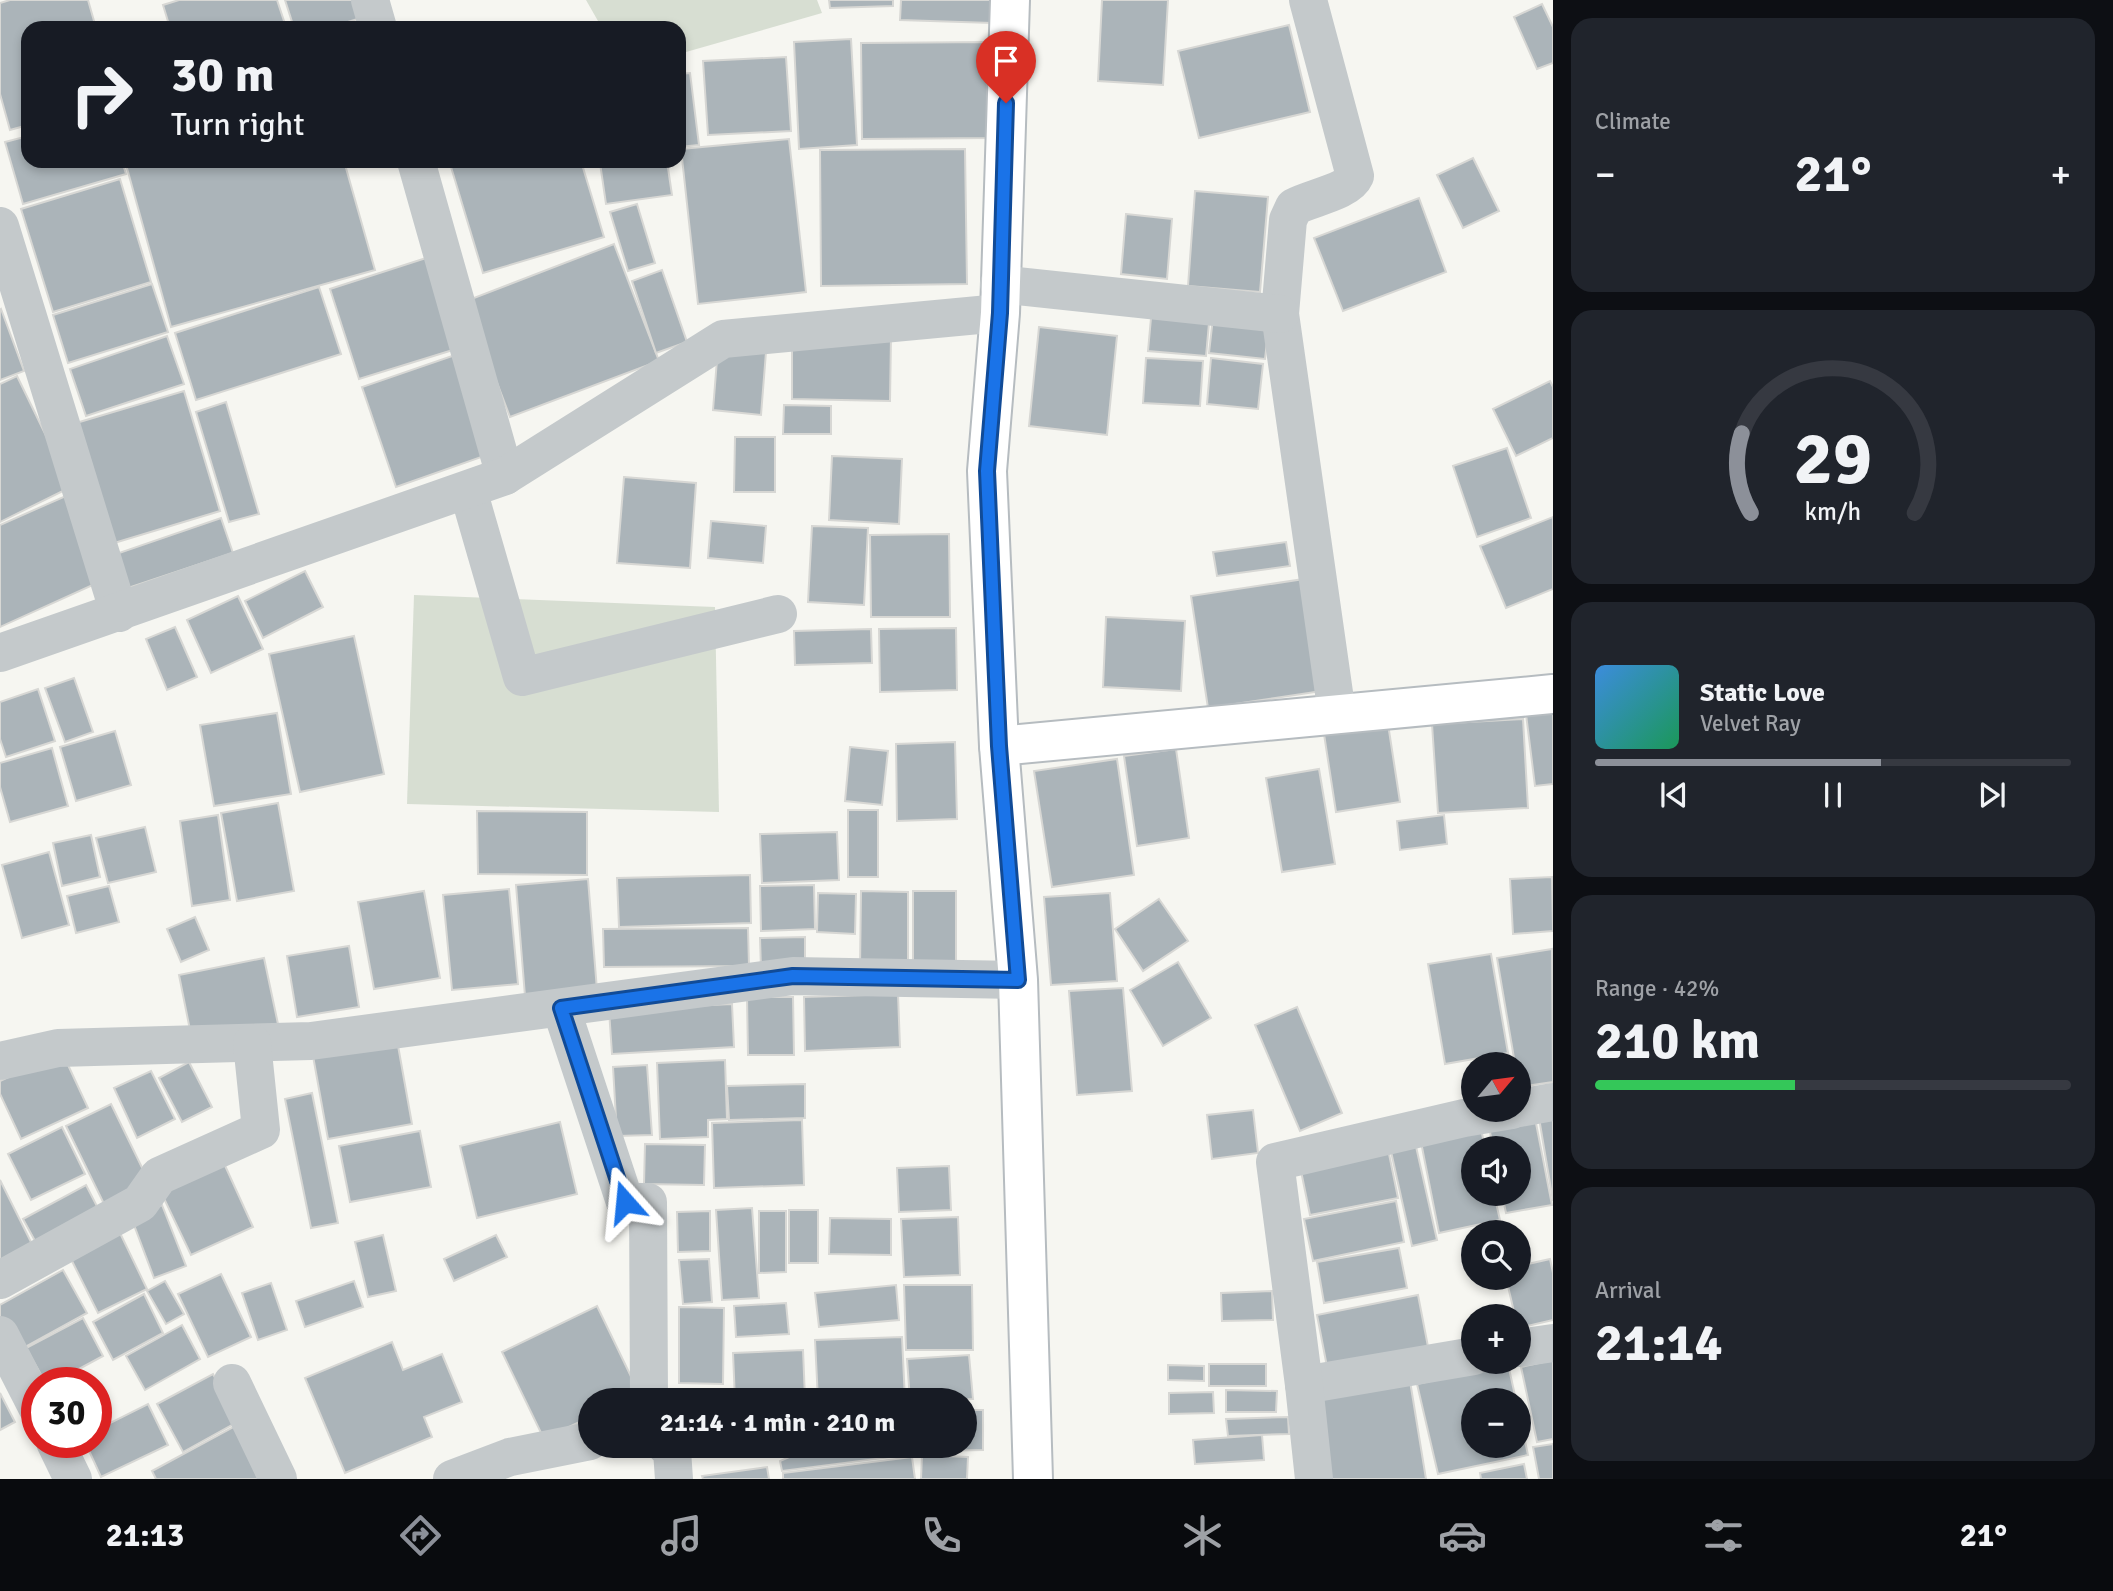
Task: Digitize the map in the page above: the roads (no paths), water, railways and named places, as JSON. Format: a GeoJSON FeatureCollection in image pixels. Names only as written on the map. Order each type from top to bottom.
{"type":"FeatureCollection","features":[{"type":"Feature","properties":{"kind":"street"},"geometry":{"type":"LineString","coordinates":[[370,0],[376,21]]}},
{"type":"Feature","properties":{"kind":"street"},"geometry":{"type":"LineString","coordinates":[[1010,0],[999,299],[987,471],[999,746],[1018,980],[1033,1479]]}},
{"type":"Feature","properties":{"kind":"street"},"geometry":{"type":"LineString","coordinates":[[1308,0],[1355,176],[1353,181],[1342,188],[1294,207],[1288,220],[1280,314],[1337,715]]}},
{"type":"Feature","properties":{"kind":"street"},"geometry":{"type":"LineString","coordinates":[[418,168],[505,476]]}},
{"type":"Feature","properties":{"kind":"street"},"geometry":{"type":"LineString","coordinates":[[0,226],[119,613]]}},
{"type":"Feature","properties":{"kind":"street"},"geometry":{"type":"LineString","coordinates":[[0,653],[505,476],[723,339],[999,299],[1280,314]]}},
{"type":"Feature","properties":{"kind":"street"},"geometry":{"type":"LineString","coordinates":[[468,490],[522,677],[778,614]]}},
{"type":"Feature","properties":{"kind":"street"},"geometry":{"type":"LineString","coordinates":[[999,746],[1553,694]]}},
{"type":"Feature","properties":{"kind":"street"},"geometry":{"type":"LineString","coordinates":[[0,1061],[58,1048],[311,1041],[793,976],[1018,980]]}},
{"type":"Feature","properties":{"kind":"street"},"geometry":{"type":"LineString","coordinates":[[561,1008],[625,1202],[648,1202],[649,1388]]}},
{"type":"Feature","properties":{"kind":"street"},"geometry":{"type":"LineString","coordinates":[[0,1280],[140,1203],[159,1177],[261,1130],[252,1043]]}},
{"type":"Feature","properties":{"kind":"street"},"geometry":{"type":"LineString","coordinates":[[1531,1106],[1553,1102]]}},
{"type":"Feature","properties":{"kind":"street"},"geometry":{"type":"LineString","coordinates":[[1314,1479],[1275,1162],[1461,1119]]}},
{"type":"Feature","properties":{"kind":"street"},"geometry":{"type":"LineString","coordinates":[[0,1335],[21,1376]]}},
{"type":"Feature","properties":{"kind":"street"},"geometry":{"type":"LineString","coordinates":[[1531,1346],[1553,1343]]}},
{"type":"Feature","properties":{"kind":"street"},"geometry":{"type":"LineString","coordinates":[[1304,1385],[1461,1358]]}},
{"type":"Feature","properties":{"kind":"street"},"geometry":{"type":"LineString","coordinates":[[232,1383],[278,1479]]}},
{"type":"Feature","properties":{"kind":"street"},"geometry":{"type":"LineString","coordinates":[[452,1479],[513,1468],[578,1445]]}},
{"type":"Feature","properties":{"kind":"street"},"geometry":{"type":"LineString","coordinates":[[63,1458],[73,1479]]}},
{"type":"Feature","properties":{"kind":"street"},"geometry":{"type":"LineString","coordinates":[[672,1458],[674,1479]]}}]}
